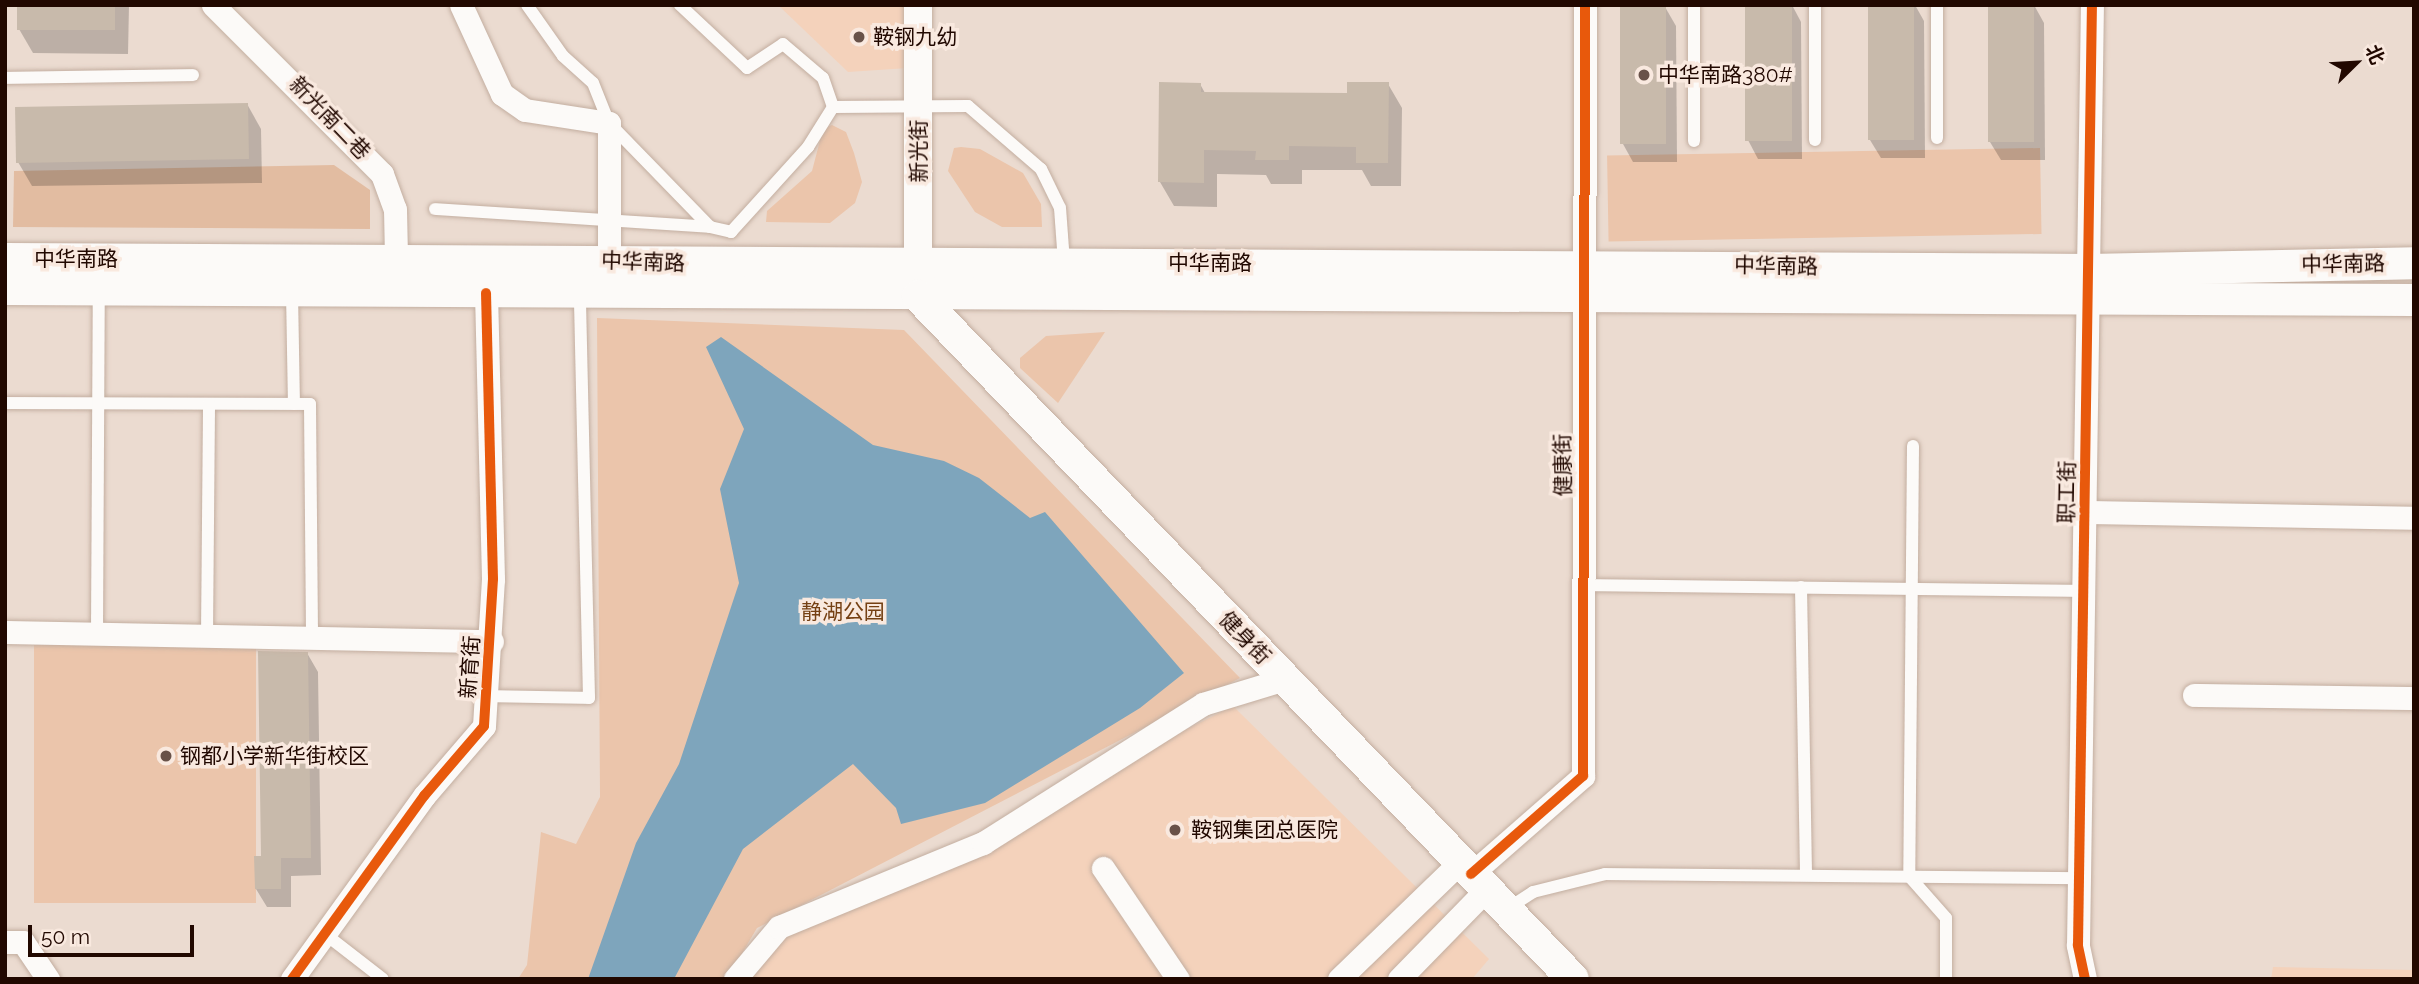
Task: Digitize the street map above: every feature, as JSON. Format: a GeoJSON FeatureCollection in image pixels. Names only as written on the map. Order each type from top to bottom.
{"type":"FeatureCollection","features":[{"type":"Feature","properties":{"kind":"main road","name":"中华南路"},"geometry":{"type":"LineString","coordinates":[[5,259],[396,258],[919,265],[1580,263],[2089,270],[2414,263]]}},
{"type":"Feature","properties":{"kind":"main road","name":"中华南路"},"geometry":{"type":"LineString","coordinates":[[5,289],[1011,297],[1580,296],[2091,302],[2414,300]]}},
{"type":"Feature","properties":{"kind":"main road","name":"健身街"},"geometry":{"type":"LineString","coordinates":[[918,296],[1573,979]]}},
{"type":"Feature","properties":{"kind":"street","name":"新光南二巷"},"geometry":{"type":"LineString","coordinates":[[213,5],[382,174],[395,209],[396,258]]}},
{"type":"Feature","properties":{"kind":"street","name":"新光街"},"geometry":{"type":"LineString","coordinates":[[918,5],[918,296]]}},
{"type":"Feature","properties":{"kind":"street","name":"健康街"},"geometry":{"type":"LineString","coordinates":[[1481,884],[1583,776],[1584,585],[1580,263],[1585,5]]}},
{"type":"Feature","properties":{"kind":"street","name":"职工街"},"geometry":{"type":"LineString","coordinates":[[2085,979],[2078,946],[2091,302],[2089,270],[2092,5]]}},
{"type":"Feature","properties":{"kind":"street"},"geometry":{"type":"LineString","coordinates":[[469,9],[502,94],[525,110],[609,123],[609,260]]}},
{"type":"Feature","properties":{"kind":"street","name":"新育街"},"geometry":{"type":"LineString","coordinates":[[292,979],[424,796],[484,726],[492,641],[486,293]]}},
{"type":"Feature","properties":{"kind":"street"},"geometry":{"type":"LineString","coordinates":[[2086,512],[2414,518]]}},
{"type":"Feature","properties":{"kind":"street"},"geometry":{"type":"LineString","coordinates":[[5,632],[492,641]]}},
{"type":"Feature","properties":{"kind":"street"},"geometry":{"type":"LineString","coordinates":[[735,979],[779,926],[982,843],[1203,704],[1285,679]]}},
{"type":"Feature","properties":{"kind":"street"},"geometry":{"type":"LineString","coordinates":[[2194,695],[2414,698]]}},
{"type":"Feature","properties":{"kind":"street"},"geometry":{"type":"LineString","coordinates":[[1103,868],[1178,979]]}},
{"type":"Feature","properties":{"kind":"street"},"geometry":{"type":"LineString","coordinates":[[1339,979],[1481,884]]}},
{"type":"Feature","properties":{"kind":"street"},"geometry":{"type":"LineString","coordinates":[[1399,979],[1481,884]]}},
{"type":"Feature","properties":{"kind":"street"},"geometry":{"type":"LineString","coordinates":[[5,942],[23,942],[48,979]]}},
{"type":"Feature","properties":{"kind":"lane"},"geometry":{"type":"LineString","coordinates":[[527,5],[563,56],[593,83],[609,123],[710,227]]}},
{"type":"Feature","properties":{"kind":"lane"},"geometry":{"type":"LineString","coordinates":[[680,5],[747,68],[783,44],[823,78],[834,107]]}},
{"type":"Feature","properties":{"kind":"lane"},"geometry":{"type":"LineString","coordinates":[[1694,141],[1695,5]]}},
{"type":"Feature","properties":{"kind":"lane"},"geometry":{"type":"LineString","coordinates":[[1815,5],[1815,140]]}},
{"type":"Feature","properties":{"kind":"lane"},"geometry":{"type":"LineString","coordinates":[[1937,5],[1937,138]]}},
{"type":"Feature","properties":{"kind":"lane"},"geometry":{"type":"LineString","coordinates":[[5,78],[193,75]]}},
{"type":"Feature","properties":{"kind":"lane"},"geometry":{"type":"LineString","coordinates":[[834,107],[919,102],[968,106],[1041,169],[1060,208],[1064,264]]}},
{"type":"Feature","properties":{"kind":"lane"},"geometry":{"type":"LineString","coordinates":[[435,209],[607,223],[710,227],[731,232],[808,147],[834,107]]}},
{"type":"Feature","properties":{"kind":"lane"},"geometry":{"type":"LineString","coordinates":[[97,634],[99,290]]}},
{"type":"Feature","properties":{"kind":"lane"},"geometry":{"type":"LineString","coordinates":[[292,292],[294,404]]}},
{"type":"Feature","properties":{"kind":"lane"},"geometry":{"type":"LineString","coordinates":[[488,696],[589,698],[580,294]]}},
{"type":"Feature","properties":{"kind":"lane"},"geometry":{"type":"LineString","coordinates":[[5,403],[310,404],[312,637]]}},
{"type":"Feature","properties":{"kind":"lane"},"geometry":{"type":"LineString","coordinates":[[207,636],[209,404]]}},
{"type":"Feature","properties":{"kind":"lane"},"geometry":{"type":"LineString","coordinates":[[1913,446],[1909,876],[1946,918],[1946,979]]}},
{"type":"Feature","properties":{"kind":"lane"},"geometry":{"type":"LineString","coordinates":[[1584,585],[2084,591]]}},
{"type":"Feature","properties":{"kind":"lane"},"geometry":{"type":"LineString","coordinates":[[1801,587],[1807,876]]}},
{"type":"Feature","properties":{"kind":"lane"},"geometry":{"type":"LineString","coordinates":[[1481,884],[1533,892],[1605,874],[2079,878]]}},
{"type":"Feature","properties":{"kind":"lane"},"geometry":{"type":"LineString","coordinates":[[325,934],[383,979]]}},
{"type":"Feature","properties":{"kind":"shaded area","name":"鞍钢九幼"},"geometry":{"type":"Polygon","coordinates":[[[778,5],[905,5],[908,68],[848,72],[778,5]]]}},
{"type":"Feature","properties":{"kind":"shaded area"},"geometry":{"type":"Polygon","coordinates":[[[334,165],[370,190],[370,229],[13,227],[14,171],[334,165]]]}},
{"type":"Feature","properties":{"kind":"shaded area","name":"鞍钢集团总医院"},"geometry":{"type":"Polygon","coordinates":[[[1233,706],[1489,959],[1472,979],[744,979],[764,942],[1233,706]]]}},
{"type":"Feature","properties":{"kind":"shaded area"},"geometry":{"type":"Polygon","coordinates":[[[2273,967],[2414,970],[2414,979],[2271,979],[2273,967]]]}},
{"type":"Feature","properties":{"kind":"green space"},"geometry":{"type":"Polygon","coordinates":[[[832,125],[846,132],[854,153],[862,182],[855,203],[830,223],[766,222],[767,211],[812,171],[823,129],[832,125]]]}},
{"type":"Feature","properties":{"kind":"green space"},"geometry":{"type":"Polygon","coordinates":[[[954,148],[980,149],[1023,173],[1041,204],[1042,227],[1002,227],[975,212],[948,171],[954,148]]]}},
{"type":"Feature","properties":{"kind":"green space"},"geometry":{"type":"Polygon","coordinates":[[[2040,148],[2042,234],[1609,242],[1607,156],[2040,148]]]}},
{"type":"Feature","properties":{"kind":"green space","name":"静湖公园"},"geometry":{"type":"Polygon","coordinates":[[[597,318],[904,330],[1240,678],[757,928],[727,979],[518,979],[527,965],[541,832],[576,844],[600,797],[597,318]]]}},
{"type":"Feature","properties":{"kind":"green space"},"geometry":{"type":"Polygon","coordinates":[[[1105,332],[1058,403],[1020,368],[1020,358],[1046,336],[1105,332]]]}},
{"type":"Feature","properties":{"kind":"green space","name":"钢都小学新华街校区"},"geometry":{"type":"Polygon","coordinates":[[[34,645],[256,645],[256,903],[34,903],[34,645]]]}},
{"type":"Feature","properties":{"kind":"water"},"geometry":{"type":"Polygon","coordinates":[[[721,337],[873,445],[944,461],[979,478],[1030,518],[1045,512],[1184,673],[1140,708],[985,803],[901,824],[896,808],[853,764],[743,849],[674,979],[588,979],[636,843],[679,764],[739,583],[720,489],[744,429],[706,347],[721,337]]]}},
{"type":"Feature","properties":{"kind":"building"},"geometry":{"type":"Polygon","coordinates":[[[17,5],[115,5],[115,30],[17,30],[17,5]]]}},
{"type":"Feature","properties":{"kind":"building","name":"中华南路380#"},"geometry":{"type":"Polygon","coordinates":[[[1620,5],[1666,5],[1666,144],[1620,144],[1620,5]]]}},
{"type":"Feature","properties":{"kind":"building"},"geometry":{"type":"Polygon","coordinates":[[[1745,5],[1792,5],[1792,141],[1745,141],[1745,5]]]}},
{"type":"Feature","properties":{"kind":"building"},"geometry":{"type":"Polygon","coordinates":[[[1868,5],[1914,5],[1914,140],[1868,140],[1868,5]]]}},
{"type":"Feature","properties":{"kind":"building"},"geometry":{"type":"Polygon","coordinates":[[[1988,5],[2034,5],[2034,142],[1988,142],[1988,5]]]}},
{"type":"Feature","properties":{"kind":"building"},"geometry":{"type":"Polygon","coordinates":[[[1159,82],[1201,83],[1201,92],[1347,93],[1347,82],[1389,82],[1388,163],[1356,163],[1356,147],[1289,146],[1289,160],[1255,160],[1256,151],[1204,150],[1204,183],[1158,182],[1159,82]]]}},
{"type":"Feature","properties":{"kind":"building"},"geometry":{"type":"Polygon","coordinates":[[[248,103],[249,159],[16,163],[15,107],[248,103]]]}},
{"type":"Feature","properties":{"kind":"building"},"geometry":{"type":"Polygon","coordinates":[[[258,651],[308,652],[311,858],[281,858],[281,889],[255,889],[254,856],[261,856],[258,651]]]}},
{"type":"Feature","properties":{"kind":"cycle path"},"geometry":{"type":"LineString","coordinates":[[1471,874],[1583,776],[1585,5]]}},
{"type":"Feature","properties":{"kind":"cycle path"},"geometry":{"type":"LineString","coordinates":[[2085,979],[2078,945],[2092,5]]}},
{"type":"Feature","properties":{"kind":"cycle path"},"geometry":{"type":"LineString","coordinates":[[292,979],[424,796],[484,726],[493,579],[486,293]]}},
{"type":"Feature","properties":{"kind":"place","name":"鞍钢九幼"},"geometry":{"type":"Point","coordinates":[859,37]}},
{"type":"Feature","properties":{"kind":"place","name":"中华南路380#"},"geometry":{"type":"Point","coordinates":[1644,75]}},
{"type":"Feature","properties":{"kind":"place","name":"钢都小学新华街校区"},"geometry":{"type":"Point","coordinates":[166,756]}},
{"type":"Feature","properties":{"kind":"place","name":"鞍钢集团总医院"},"geometry":{"type":"Point","coordinates":[1175,830]}}]}
